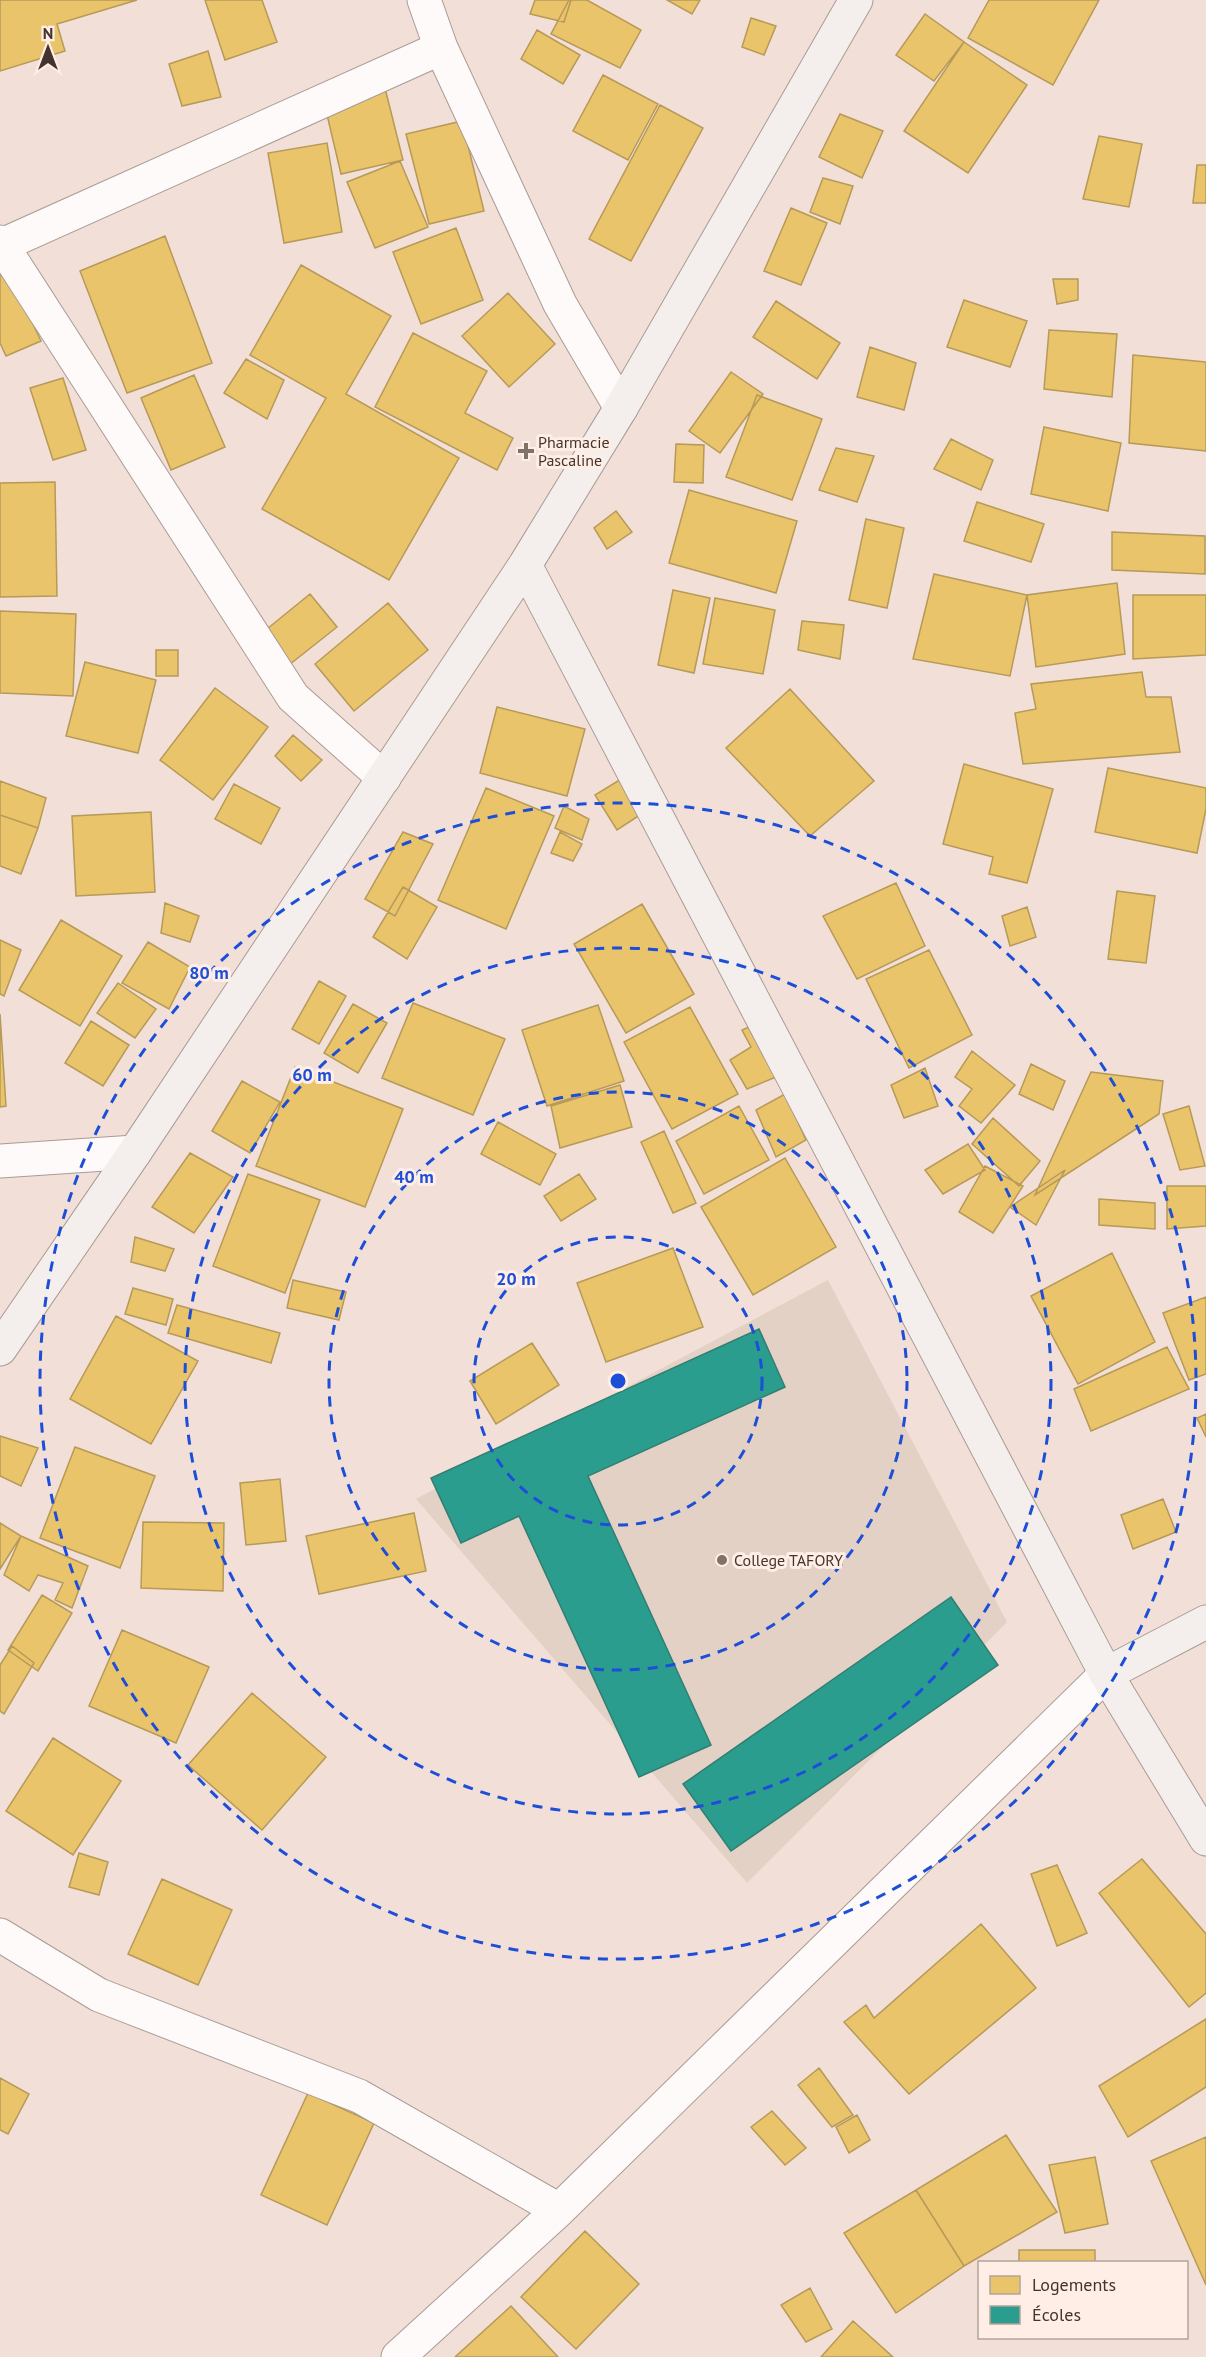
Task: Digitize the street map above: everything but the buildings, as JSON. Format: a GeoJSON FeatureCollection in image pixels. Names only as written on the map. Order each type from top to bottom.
{"type":"FeatureCollection","features":[{"type":"Feature","properties":{"kind":"main road"},"geometry":{"type":"LineString","coordinates":[[0,1349],[135,1152],[525,565],[621,408],[856,0]]}},
{"type":"Feature","properties":{"kind":"main road"},"geometry":{"type":"LineString","coordinates":[[525,565],[1107,1674],[1206,1839]]}},
{"type":"Feature","properties":{"kind":"main road"},"geometry":{"type":"LineString","coordinates":[[1107,1674],[1206,1622]]}},
{"type":"Feature","properties":{"kind":"street"},"geometry":{"type":"LineString","coordinates":[[424,0],[441,48],[560,304],[621,408]]}},
{"type":"Feature","properties":{"kind":"street"},"geometry":{"type":"LineString","coordinates":[[384,778],[292,697],[0,245],[441,48]]}},
{"type":"Feature","properties":{"kind":"street"},"geometry":{"type":"LineString","coordinates":[[0,1161],[135,1152]]}},
{"type":"Feature","properties":{"kind":"street"},"geometry":{"type":"LineString","coordinates":[[398,2357],[559,2210],[1107,1674]]}},
{"type":"Feature","properties":{"kind":"street"},"geometry":{"type":"LineString","coordinates":[[0,1935],[99,1995],[359,2096],[559,2210]]}},
{"type":"Feature","properties":{"kind":"shaded area","name":"College TAFORY"},"geometry":{"type":"Polygon","coordinates":[[[828,1280],[1007,1622],[747,1883],[416,1499],[828,1280]]]}},
{"type":"Feature","properties":{"kind":"place","name":"Pharmacie Pascaline"},"geometry":{"type":"Point","coordinates":[526,451]}},
{"type":"Feature","properties":{"kind":"place","name":"College TAFORY"},"geometry":{"type":"Point","coordinates":[722,1560]}}]}
